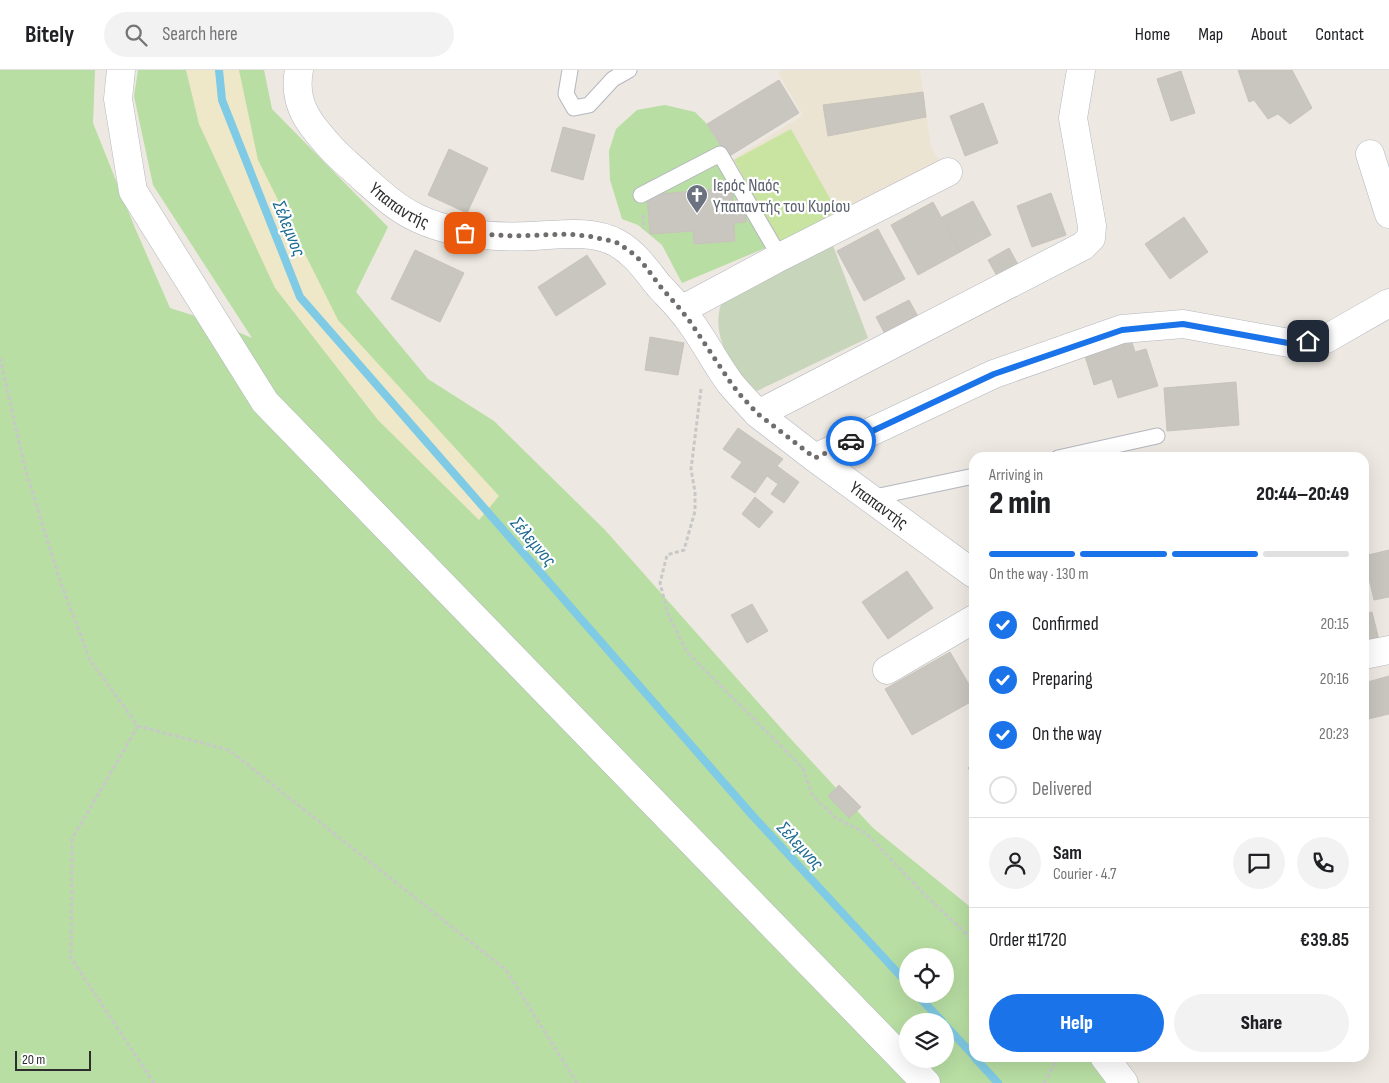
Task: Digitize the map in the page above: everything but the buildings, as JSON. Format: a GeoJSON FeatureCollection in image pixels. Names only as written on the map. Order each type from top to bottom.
{"type":"FeatureCollection","features":[{"type":"Feature","properties":{"kind":"street"},"geometry":{"type":"LineString","coordinates":[[121,70],[118,99],[133,191],[265,402],[926,1083]]}},
{"type":"Feature","properties":{"kind":"street","name":"Υπαπαντής"},"geometry":{"type":"LineString","coordinates":[[299,70],[297,79],[303,113],[318,134],[369,183],[393,203],[416,218],[443,228],[465,233],[522,236],[568,234],[588,236],[616,242],[631,252],[642,262],[681,310],[731,383],[758,414],[969,570]]}},
{"type":"Feature","properties":{"kind":"street"},"geometry":{"type":"LineString","coordinates":[[758,414],[1083,246],[1091,238],[1092,226],[1073,118],[1081,70]]}},
{"type":"Feature","properties":{"kind":"street"},"geometry":{"type":"LineString","coordinates":[[1370,154],[1389,214]]}},
{"type":"Feature","properties":{"kind":"street"},"geometry":{"type":"LineString","coordinates":[[681,310],[780,257],[948,172]]}},
{"type":"Feature","properties":{"kind":"street"},"geometry":{"type":"LineString","coordinates":[[815,458],[994,374],[1122,330],[1183,324],[1288,343],[1326,339],[1389,303]]}},
{"type":"Feature","properties":{"kind":"street"},"geometry":{"type":"LineString","coordinates":[[887,670],[969,622]]}},
{"type":"Feature","properties":{"kind":"street"},"geometry":{"type":"LineString","coordinates":[[1369,654],[1389,650]]}},
{"type":"Feature","properties":{"kind":"street"},"geometry":{"type":"LineString","coordinates":[[1108,1062],[1124,1083]]}},
{"type":"Feature","properties":{"kind":"lane"},"geometry":{"type":"LineString","coordinates":[[570,70],[566,94],[574,108],[589,105],[613,79],[629,70]]}},
{"type":"Feature","properties":{"kind":"lane"},"geometry":{"type":"LineString","coordinates":[[641,195],[720,154],[780,257]]}},
{"type":"Feature","properties":{"kind":"lane"},"geometry":{"type":"LineString","coordinates":[[1085,452],[1157,436]]}},
{"type":"Feature","properties":{"kind":"lane"},"geometry":{"type":"LineString","coordinates":[[870,498],[969,477]]}},
{"type":"Feature","properties":{"kind":"path"},"geometry":{"type":"LineString","coordinates":[[0,358],[25,468],[66,599],[90,660],[138,726],[229,750],[506,970],[577,1083]]}},
{"type":"Feature","properties":{"kind":"path"},"geometry":{"type":"LineString","coordinates":[[701,386],[691,469],[695,492],[695,511],[684,550],[667,555],[660,583],[668,614],[676,633],[687,652],[803,768],[812,795],[836,818],[866,833],[924,894],[969,936]]}},
{"type":"Feature","properties":{"kind":"path"},"geometry":{"type":"LineString","coordinates":[[138,726],[72,840],[71,958],[154,1083]]}},
{"type":"Feature","properties":{"kind":"path"},"geometry":{"type":"LineString","coordinates":[[1044,1083],[1055,1062]]}},
{"type":"Feature","properties":{"kind":"shaded area"},"geometry":{"type":"Polygon","coordinates":[[[783,70],[920,70],[931,147],[941,164],[775,244],[730,161],[803,115],[778,73],[783,70]]]}},
{"type":"Feature","properties":{"kind":"green space"},"geometry":{"type":"Polygon","coordinates":[[[0,70],[95,70],[93,123],[135,228],[170,308],[217,323],[252,338],[153,185],[134,96],[138,70],[264,70],[272,109],[388,227],[356,292],[428,379],[494,421],[605,530],[789,737],[873,828],[969,906],[969,1062],[1125,1062],[1140,1083],[0,1083],[0,70]]]}},
{"type":"Feature","properties":{"kind":"green space"},"geometry":{"type":"Polygon","coordinates":[[[665,105],[695,112],[707,124],[730,161],[775,244],[682,283],[662,245],[638,225],[622,219],[610,180],[609,151],[616,129],[637,110],[665,105]]]}},
{"type":"Feature","properties":{"kind":"green space"},"geometry":{"type":"Polygon","coordinates":[[[791,129],[837,211],[780,243],[734,160],[791,129]]]}},
{"type":"Feature","properties":{"kind":"green space"},"geometry":{"type":"Polygon","coordinates":[[[832,243],[868,338],[757,391],[738,372],[724,348],[718,323],[719,310],[724,297],[832,243]]]}},
{"type":"Feature","properties":{"kind":"sand"},"geometry":{"type":"Polygon","coordinates":[[[186,70],[239,70],[258,160],[338,320],[499,496],[479,520],[378,420],[275,288],[199,124],[186,70]]]}},
{"type":"Feature","properties":{"kind":"waterway","name":"Σέλεμνος"},"geometry":{"type":"LineString","coordinates":[[219,70],[222,100],[300,297],[752,815],[899,974]]}},
{"type":"Feature","properties":{"kind":"waterway","name":"Σέλεμνος"},"geometry":{"type":"LineString","coordinates":[[925,1003],[934,1013]]}},
{"type":"Feature","properties":{"kind":"waterway","name":"Σέλεμνος"},"geometry":{"type":"LineString","coordinates":[[954,1035],[969,1051]]}},
{"type":"Feature","properties":{"kind":"waterway","name":"Σέλεμνος"},"geometry":{"type":"LineString","coordinates":[[979,1062],[998,1083]]}},
{"type":"Feature","properties":{"kind":"way so far"},"geometry":{"type":"LineString","coordinates":[[465,233],[496,236],[568,234],[616,242],[642,262],[691,323],[731,383],[758,414],[815,458],[851,441]]}},
{"type":"Feature","properties":{"kind":"place","name":"Ιερός Ναός Υπαπαντής του Κυρίου"},"geometry":{"type":"Point","coordinates":[697,214]}},
{"type":"Feature","properties":{"kind":"route"},"geometry":{"type":"LineString","coordinates":[[851,441],[994,374],[1122,330],[1183,324],[1288,343],[1308,341]]}}]}
